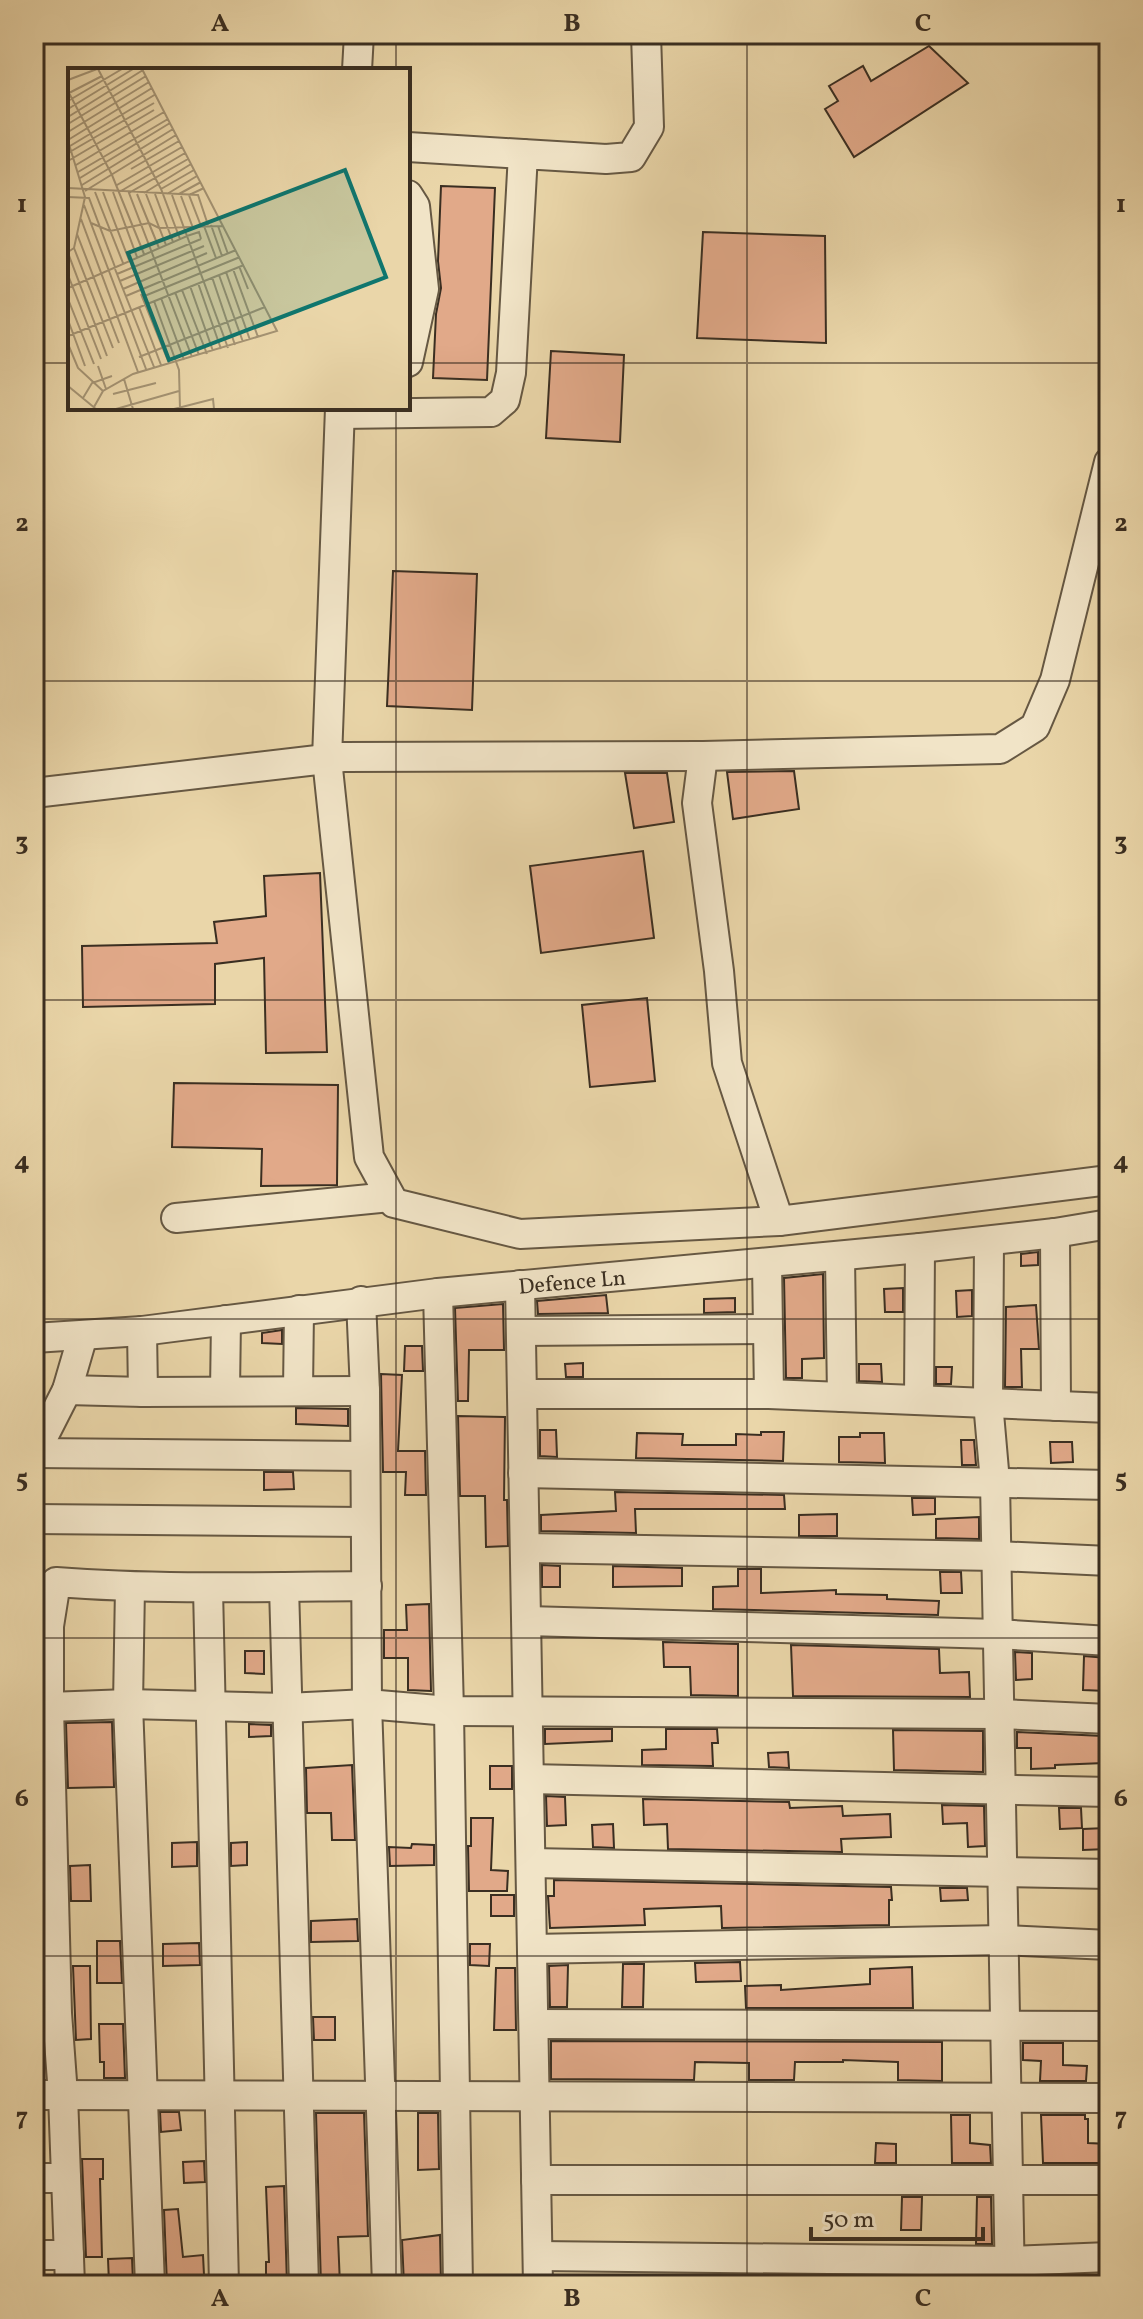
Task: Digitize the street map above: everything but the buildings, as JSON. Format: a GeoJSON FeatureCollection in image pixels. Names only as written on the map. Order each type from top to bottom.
{"type":"FeatureCollection","features":[{"type":"Feature","properties":{"kind":"street"},"geometry":{"type":"LineString","coordinates":[[357,68],[359,34]]}},
{"type":"Feature","properties":{"kind":"street"},"geometry":{"type":"LineString","coordinates":[[410,147],[606,159],[631,157],[649,127],[646,34]]}},
{"type":"Feature","properties":{"kind":"street"},"geometry":{"type":"LineString","coordinates":[[523,154],[511,373],[505,400],[491,412],[340,411],[327,759],[369,1157],[390,1197],[394,1203],[520,1234],[779,1221],[1109,1180]]}},
{"type":"Feature","properties":{"kind":"street"},"geometry":{"type":"LineString","coordinates":[[410,198],[415,206],[424,289],[410,353]]}},
{"type":"Feature","properties":{"kind":"street"},"geometry":{"type":"LineString","coordinates":[[34,793],[327,759],[703,756],[1000,749],[1035,727],[1055,680],[1109,462]]}},
{"type":"Feature","properties":{"kind":"street"},"geometry":{"type":"LineString","coordinates":[[703,756],[697,803],[719,971],[727,1063],[779,1221]]}},
{"type":"Feature","properties":{"kind":"street"},"geometry":{"type":"LineString","coordinates":[[176,1218],[390,1197]]}},
{"type":"Feature","properties":{"kind":"street","name":"Defence Ln"},"geometry":{"type":"LineString","coordinates":[[34,1338],[142,1331],[438,1293],[840,1257],[1109,1224]]}},
{"type":"Feature","properties":{"kind":"street"},"geometry":{"type":"LineString","coordinates":[[1055,1233],[1056,1406]]}},
{"type":"Feature","properties":{"kind":"street"},"geometry":{"type":"LineString","coordinates":[[989,1241],[988,1402],[995,1482],[1003,1789],[1010,2273]]}},
{"type":"Feature","properties":{"kind":"street"},"geometry":{"type":"LineString","coordinates":[[919,1400],[920,1248]]}},
{"type":"Feature","properties":{"kind":"street"},"geometry":{"type":"LineString","coordinates":[[840,1257],[842,1397]]}},
{"type":"Feature","properties":{"kind":"street"},"geometry":{"type":"LineString","coordinates":[[767,1263],[769,1394]]}},
{"type":"Feature","properties":{"kind":"street"},"geometry":{"type":"LineString","coordinates":[[520,1285],[538,2285]]}},
{"type":"Feature","properties":{"kind":"street"},"geometry":{"type":"LineString","coordinates":[[438,1293],[449,1711],[458,2285]]}},
{"type":"Feature","properties":{"kind":"street"},"geometry":{"type":"LineString","coordinates":[[361,1301],[365,1391],[367,1704],[387,2285]]}},
{"type":"Feature","properties":{"kind":"street"},"geometry":{"type":"LineString","coordinates":[[298,1391],[299,1310]]}},
{"type":"Feature","properties":{"kind":"street"},"geometry":{"type":"LineString","coordinates":[[225,1391],[226,1320]]}},
{"type":"Feature","properties":{"kind":"street"},"geometry":{"type":"LineString","coordinates":[[521,1331],[768,1329]]}},
{"type":"Feature","properties":{"kind":"street"},"geometry":{"type":"LineString","coordinates":[[142,1331],[143,1392]]}},
{"type":"Feature","properties":{"kind":"street"},"geometry":{"type":"LineString","coordinates":[[83,1335],[67,1390],[34,1454],[364,1456]]}},
{"type":"Feature","properties":{"kind":"street"},"geometry":{"type":"LineString","coordinates":[[67,1390],[365,1391]]}},
{"type":"Feature","properties":{"kind":"street"},"geometry":{"type":"LineString","coordinates":[[522,1394],[769,1394],[1109,1408]]}},
{"type":"Feature","properties":{"kind":"street"},"geometry":{"type":"LineString","coordinates":[[523,1473],[1109,1485]]}},
{"type":"Feature","properties":{"kind":"street"},"geometry":{"type":"LineString","coordinates":[[34,1519],[364,1522]]}},
{"type":"Feature","properties":{"kind":"street"},"geometry":{"type":"LineString","coordinates":[[525,1548],[997,1556],[1109,1561]]}},
{"type":"Feature","properties":{"kind":"street"},"geometry":{"type":"LineString","coordinates":[[70,2285],[63,2095],[46,2014],[42,1626],[56,1582],[208,1589],[367,1586]]}},
{"type":"Feature","properties":{"kind":"street"},"geometry":{"type":"LineString","coordinates":[[130,1587],[128,1704],[150,2285]]}},
{"type":"Feature","properties":{"kind":"street"},"geometry":{"type":"LineString","coordinates":[[284,1587],[304,2285]]}},
{"type":"Feature","properties":{"kind":"street"},"geometry":{"type":"LineString","coordinates":[[208,1589],[224,2285]]}},
{"type":"Feature","properties":{"kind":"street"},"geometry":{"type":"LineString","coordinates":[[527,1621],[997,1634],[1109,1641]]}},
{"type":"Feature","properties":{"kind":"street"},"geometry":{"type":"LineString","coordinates":[[41,1707],[128,1704],[287,1708],[367,1704],[449,1711],[1000,1714],[1109,1719]]}},
{"type":"Feature","properties":{"kind":"street"},"geometry":{"type":"LineString","coordinates":[[529,1779],[1109,1792]]}},
{"type":"Feature","properties":{"kind":"street"},"geometry":{"type":"LineString","coordinates":[[531,1863],[1109,1874]]}},
{"type":"Feature","properties":{"kind":"street"},"geometry":{"type":"LineString","coordinates":[[532,1949],[1003,1940],[1109,1945]]}},
{"type":"Feature","properties":{"kind":"street"},"geometry":{"type":"LineString","coordinates":[[534,2024],[1109,2026]]}},
{"type":"Feature","properties":{"kind":"street"},"geometry":{"type":"LineString","coordinates":[[34,2095],[1109,2098]]}},
{"type":"Feature","properties":{"kind":"street"},"geometry":{"type":"LineString","coordinates":[[34,2178],[66,2178]]}},
{"type":"Feature","properties":{"kind":"street"},"geometry":{"type":"LineString","coordinates":[[536,2180],[1109,2180]]}},
{"type":"Feature","properties":{"kind":"street"},"geometry":{"type":"LineString","coordinates":[[34,2255],[69,2255]]}},
{"type":"Feature","properties":{"kind":"street"},"geometry":{"type":"LineString","coordinates":[[538,2256],[1010,2273],[1109,2257]]}}]}
